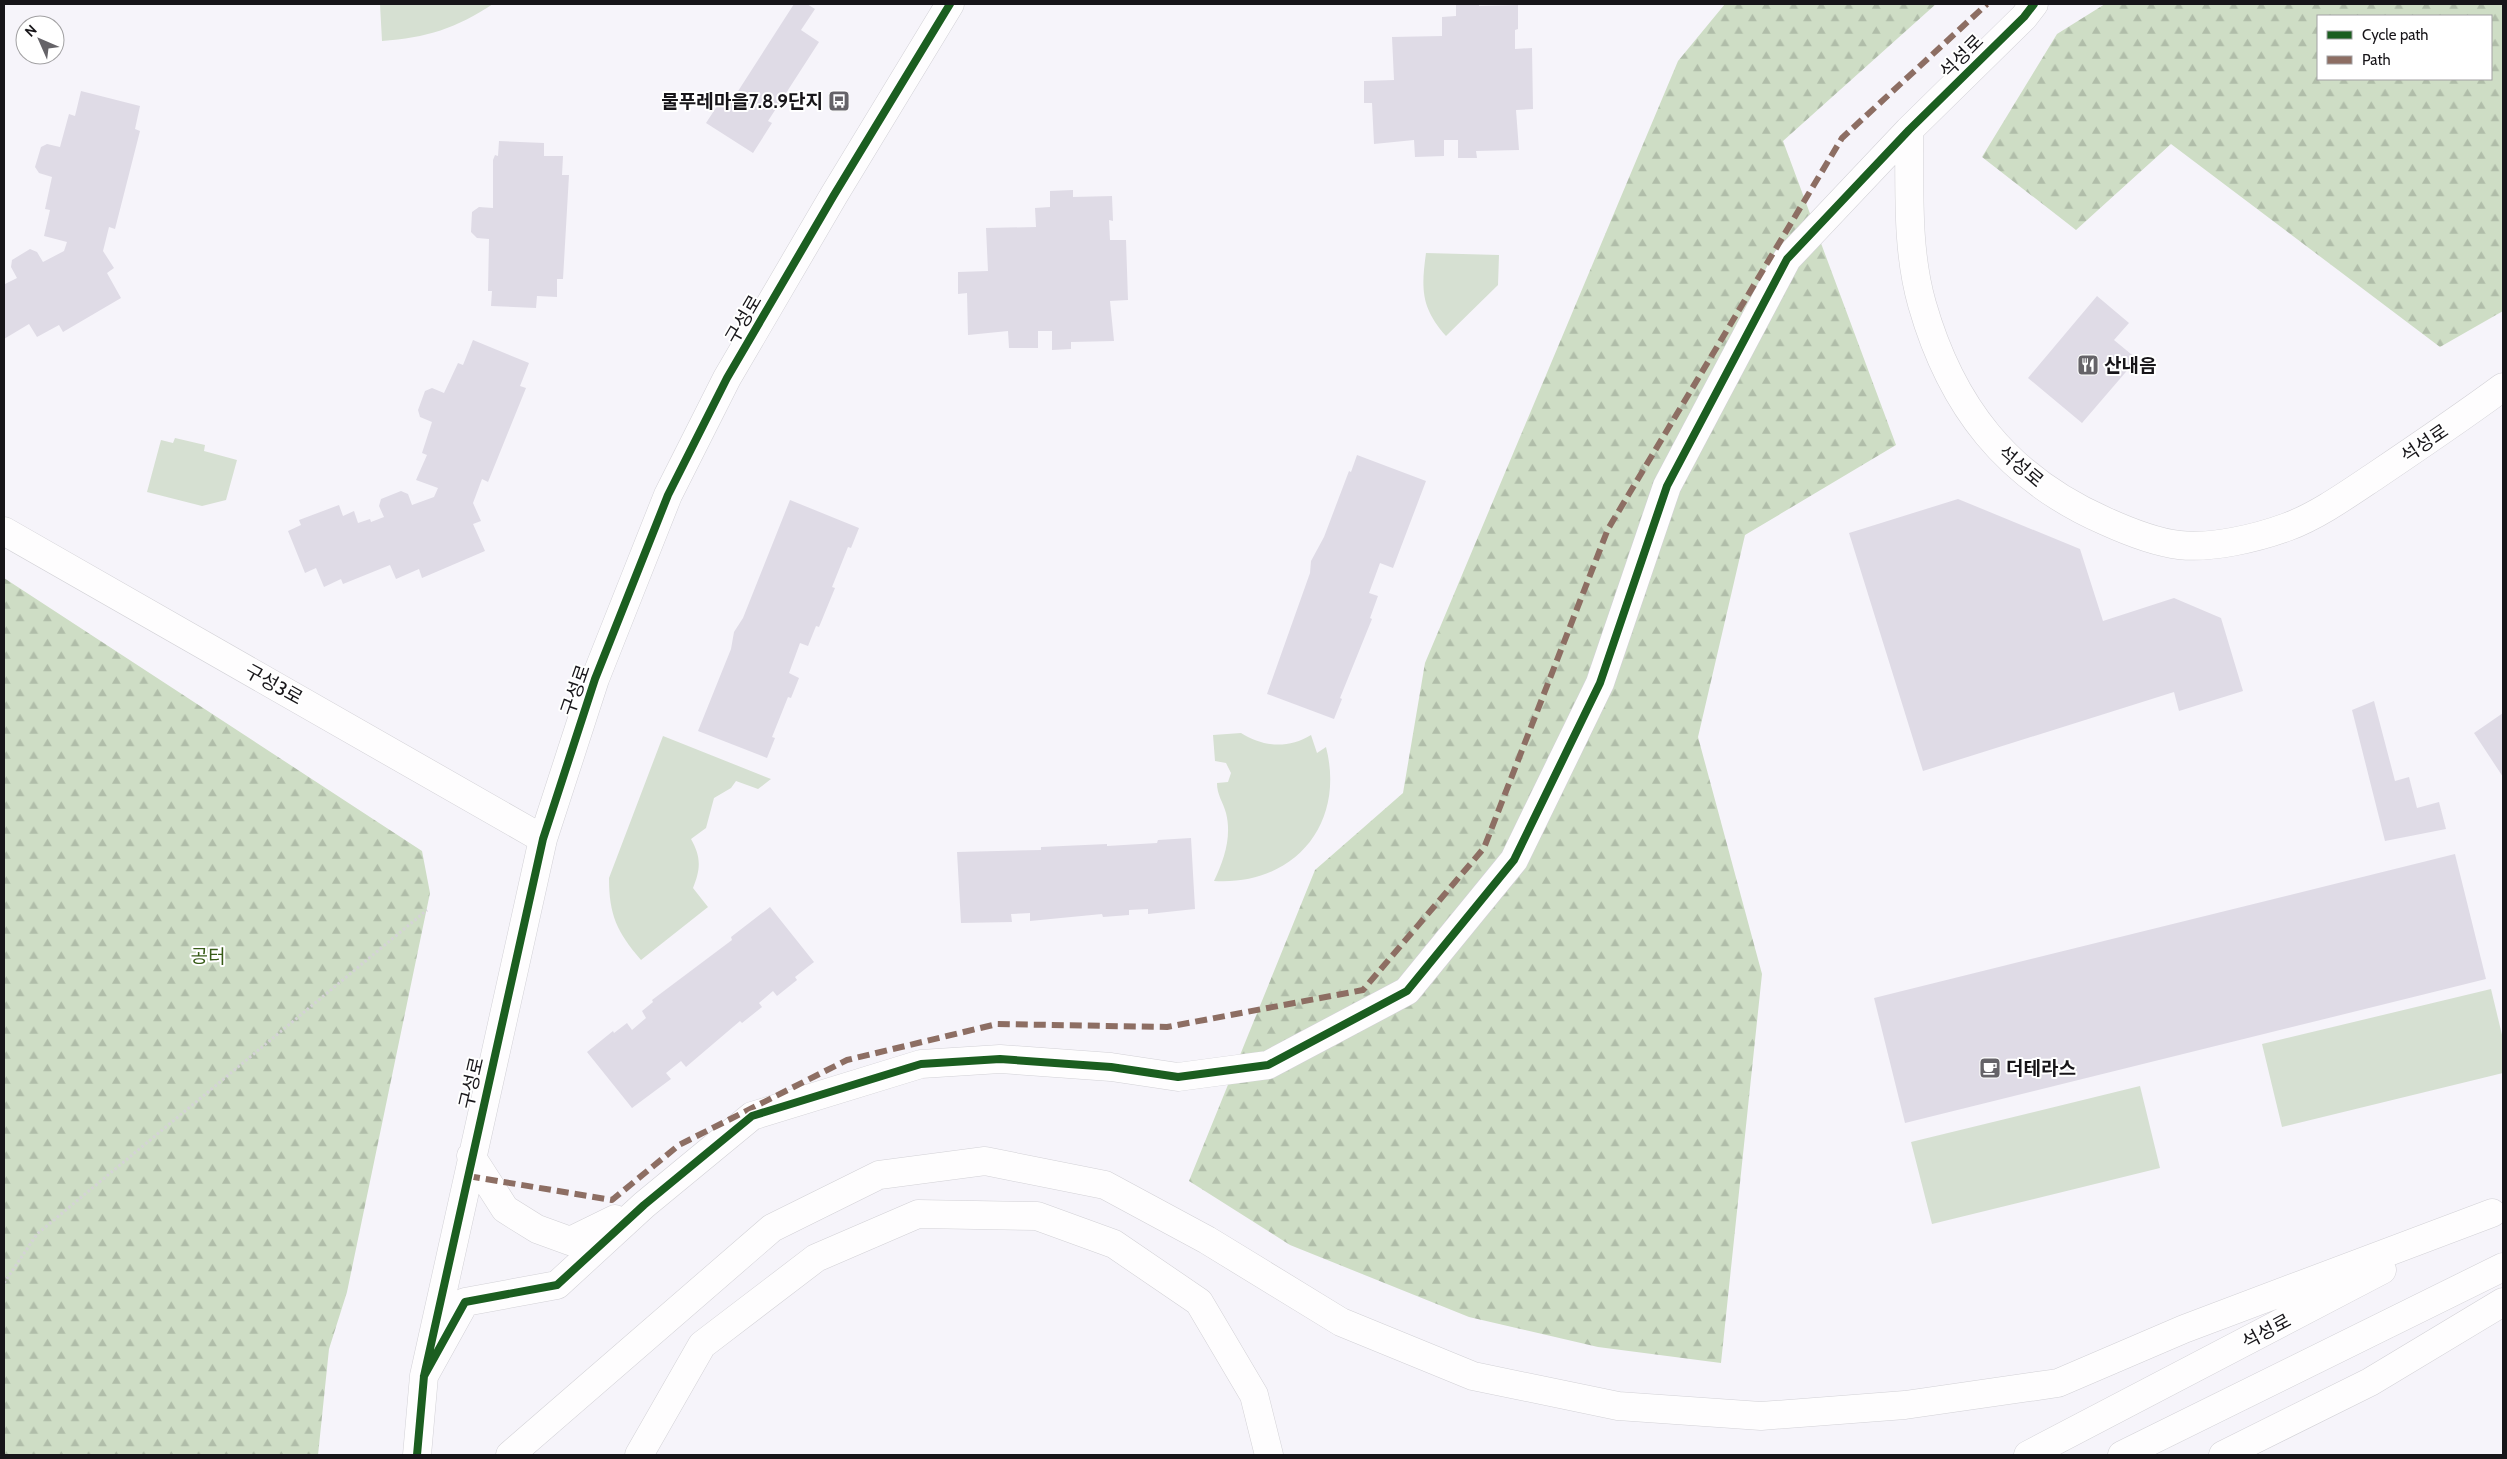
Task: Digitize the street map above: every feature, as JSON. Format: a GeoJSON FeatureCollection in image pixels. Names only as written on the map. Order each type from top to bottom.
{"type":"FeatureCollection","features":[{"type":"Feature","properties":{"kind":"main road","name":"구성로"},"geometry":{"type":"LineString","coordinates":[[416,1455],[424,1376],[543,839],[595,679],[668,494],[727,378],[834,195],[950,4]]}},
{"type":"Feature","properties":{"kind":"main road","name":"석성로"},"geometry":{"type":"LineString","coordinates":[[2034,4],[2024,17],[1909,130],[1911,238],[1921,303],[1945,367],[1970,414],[2003,454],[2047,488],[2086,513],[2127,531],[2179,545],[2223,543],[2288,527],[2342,498],[2503,388]]}},
{"type":"Feature","properties":{"kind":"main road"},"geometry":{"type":"LineString","coordinates":[[424,1376],[465,1302],[557,1285],[644,1205],[752,1116],[921,1064],[1000,1059],[1111,1067],[1178,1077],[1268,1065],[1407,991],[1514,860],[1600,684],[1667,486],[1787,259],[1909,130]]}},
{"type":"Feature","properties":{"kind":"main road","name":"구성3로"},"geometry":{"type":"LineString","coordinates":[[4,531],[386,747],[543,839]]}},
{"type":"Feature","properties":{"kind":"main road"},"geometry":{"type":"LineString","coordinates":[[472,1156],[505,1209],[537,1229],[570,1242],[644,1205]]}},
{"type":"Feature","properties":{"kind":"main road"},"geometry":{"type":"LineString","coordinates":[[510,1455],[772,1228],[879,1175],[985,1161],[1105,1186],[1207,1240],[1341,1322],[1474,1376],[1618,1406],[1761,1416],[1905,1405],[2058,1383],[2184,1329],[2497,1210]]}},
{"type":"Feature","properties":{"kind":"main road","name":"석성로"},"geometry":{"type":"LineString","coordinates":[[2028,1455],[2497,1210]]}},
{"type":"Feature","properties":{"kind":"main road"},"geometry":{"type":"LineString","coordinates":[[639,1455],[702,1345],[816,1258],[918,1214],[1037,1216],[1114,1244],[1122,1249],[1199,1302],[1254,1395],[1269,1455]]}},
{"type":"Feature","properties":{"kind":"main road"},"geometry":{"type":"LineString","coordinates":[[2122,1455],[2503,1268]]}},
{"type":"Feature","properties":{"kind":"main road"},"geometry":{"type":"LineString","coordinates":[[2370,1382],[2503,1302]]}},
{"type":"Feature","properties":{"kind":"main road"},"geometry":{"type":"LineString","coordinates":[[2223,1455],[2503,1318]]}},
{"type":"Feature","properties":{"kind":"path"},"geometry":{"type":"LineString","coordinates":[[4,1283],[37,1234],[427,910]]}},
{"type":"Feature","properties":{"kind":"green space"},"geometry":{"type":"Polygon","coordinates":[[[380,4],[493,4],[467,19],[441,30],[398,40],[382,41],[380,4]]]}},
{"type":"Feature","properties":{"kind":"green space"},"geometry":{"type":"Polygon","coordinates":[[[1725,4],[1936,4],[1783,141],[1896,445],[1745,535],[1698,737],[1762,974],[1721,1363],[1598,1347],[1469,1317],[1290,1245],[1189,1181],[1315,870],[1403,793],[1425,663],[1678,61],[1725,4]]]}},
{"type":"Feature","properties":{"kind":"green space"},"geometry":{"type":"Polygon","coordinates":[[[2105,4],[2503,4],[2503,311],[2440,347],[2171,144],[2076,230],[1982,157],[2057,34],[2105,4]]]}},
{"type":"Feature","properties":{"kind":"green space"},"geometry":{"type":"Polygon","coordinates":[[[1426,253],[1499,255],[1498,285],[1446,336],[1427,307],[1424,288],[1426,253]]]}},
{"type":"Feature","properties":{"kind":"green space"},"geometry":{"type":"Polygon","coordinates":[[[175,438],[205,445],[204,451],[237,460],[226,500],[202,506],[147,492],[161,440],[173,443],[175,438]]]}},
{"type":"Feature","properties":{"kind":"green space","name":"공터"},"geometry":{"type":"Polygon","coordinates":[[[4,578],[422,851],[430,893],[347,1292],[329,1349],[318,1455],[4,1455],[4,578]]]}},
{"type":"Feature","properties":{"kind":"green space"},"geometry":{"type":"Polygon","coordinates":[[[1241,733],[1258,741],[1276,744],[1293,743],[1311,735],[1317,753],[1326,747],[1330,775],[1328,802],[1320,825],[1307,845],[1289,861],[1268,873],[1242,880],[1214,881],[1224,857],[1228,831],[1226,813],[1219,795],[1217,783],[1228,782],[1231,773],[1226,763],[1215,761],[1213,735],[1241,733]]]}},
{"type":"Feature","properties":{"kind":"green space"},"geometry":{"type":"Polygon","coordinates":[[[663,736],[771,779],[758,789],[736,781],[731,788],[714,798],[706,828],[691,839],[697,851],[699,863],[693,888],[708,907],[641,960],[620,932],[616,922],[609,891],[609,878],[663,736]]]}},
{"type":"Feature","properties":{"kind":"green space"},"geometry":{"type":"Polygon","coordinates":[[[2491,989],[2503,1039],[2503,1073],[2282,1127],[2262,1044],[2491,989]]]}},
{"type":"Feature","properties":{"kind":"green space"},"geometry":{"type":"Polygon","coordinates":[[[2140,1086],[2160,1168],[1932,1224],[1911,1142],[2140,1086]]]}},
{"type":"Feature","properties":{"kind":"building"},"geometry":{"type":"Polygon","coordinates":[[[794,4],[807,4],[815,9],[801,30],[819,42],[768,121],[772,123],[753,153],[706,123],[725,94],[733,99],[794,4]]]}},
{"type":"Feature","properties":{"kind":"building"},"geometry":{"type":"Polygon","coordinates":[[[1456,4],[1479,4],[1479,6],[1518,5],[1518,29],[1515,30],[1515,49],[1532,48],[1533,109],[1516,110],[1519,150],[1476,151],[1477,158],[1458,158],[1458,140],[1444,140],[1444,156],[1415,157],[1414,140],[1374,144],[1372,103],[1364,103],[1364,81],[1394,80],[1392,37],[1442,36],[1442,17],[1456,16],[1456,4]]]}},
{"type":"Feature","properties":{"kind":"building"},"geometry":{"type":"Polygon","coordinates":[[[81,91],[140,106],[135,129],[140,131],[115,229],[109,227],[103,251],[114,268],[107,273],[121,298],[63,332],[59,325],[37,337],[29,324],[4,339],[4,282],[5,284],[17,278],[11,267],[12,260],[30,249],[37,252],[43,262],[64,251],[67,242],[44,236],[50,210],[45,209],[52,177],[39,173],[35,167],[41,147],[47,144],[60,147],[69,114],[75,116],[81,91]]]}},
{"type":"Feature","properties":{"kind":"building"},"geometry":{"type":"Polygon","coordinates":[[[499,141],[544,143],[544,156],[563,156],[562,175],[569,175],[563,279],[557,279],[557,297],[537,296],[536,308],[491,306],[492,291],[488,291],[489,239],[477,238],[471,232],[472,212],[479,207],[493,208],[493,160],[495,155],[498,156],[499,141]]]}},
{"type":"Feature","properties":{"kind":"building"},"geometry":{"type":"Polygon","coordinates":[[[1073,190],[1073,197],[1112,196],[1113,221],[1109,220],[1110,240],[1126,240],[1128,300],[1110,301],[1114,341],[1071,342],[1071,349],[1052,350],[1052,331],[1038,331],[1038,348],[1009,348],[1008,331],[968,335],[967,293],[958,294],[958,272],[988,271],[986,228],[1036,227],[1035,208],[1050,207],[1050,191],[1073,190]]]}},
{"type":"Feature","properties":{"kind":"building"},"geometry":{"type":"Polygon","coordinates":[[[2097,296],[2129,323],[2114,340],[2137,359],[2082,423],[2028,378],[2097,296]]]}},
{"type":"Feature","properties":{"kind":"building"},"geometry":{"type":"Polygon","coordinates":[[[473,340],[529,363],[520,386],[526,388],[488,482],[482,479],[473,503],[481,521],[473,524],[485,551],[422,578],[419,569],[396,579],[390,565],[343,584],[341,579],[324,587],[316,568],[305,573],[288,531],[301,525],[299,520],[339,505],[343,516],[354,511],[358,523],[370,519],[371,522],[384,517],[379,506],[381,499],[401,491],[408,494],[412,505],[434,497],[438,488],[416,480],[427,455],[422,453],[432,422],[420,417],[418,410],[425,391],[432,388],[444,393],[458,363],[463,365],[473,340]]]}},
{"type":"Feature","properties":{"kind":"building"},"geometry":{"type":"Polygon","coordinates":[[[1357,455],[1426,481],[1393,568],[1380,563],[1369,593],[1378,596],[1370,618],[1372,619],[1340,698],[1342,699],[1334,719],[1267,694],[1310,573],[1311,561],[1324,537],[1357,455]]]}},
{"type":"Feature","properties":{"kind":"building"},"geometry":{"type":"Polygon","coordinates":[[[1958,499],[2080,549],[2103,621],[2174,598],[2221,618],[2243,691],[2179,711],[2174,692],[1923,771],[1849,533],[1958,499]]]}},
{"type":"Feature","properties":{"kind":"building"},"geometry":{"type":"Polygon","coordinates":[[[790,500],[859,528],[851,548],[848,547],[832,587],[835,588],[819,627],[816,626],[808,646],[800,643],[789,673],[799,678],[791,698],[788,697],[772,737],[775,738],[767,758],[698,731],[731,649],[734,632],[743,618],[790,500]]]}},
{"type":"Feature","properties":{"kind":"building"},"geometry":{"type":"Polygon","coordinates":[[[2374,701],[2395,781],[2409,777],[2417,808],[2439,802],[2446,829],[2385,841],[2352,710],[2374,701]]]}},
{"type":"Feature","properties":{"kind":"building"},"geometry":{"type":"Polygon","coordinates":[[[2503,713],[2503,777],[2474,733],[2503,713]]]}},
{"type":"Feature","properties":{"kind":"building"},"geometry":{"type":"Polygon","coordinates":[[[1191,838],[1195,909],[1148,914],[1148,909],[1129,910],[1129,915],[1103,917],[1102,914],[1030,921],[1030,913],[1011,914],[1012,922],[961,923],[957,852],[1041,850],[1041,847],[1157,843],[1158,840],[1191,838]]]}},
{"type":"Feature","properties":{"kind":"building"},"geometry":{"type":"Polygon","coordinates":[[[2455,854],[2486,979],[1905,1123],[1874,998],[2455,854]]]}},
{"type":"Feature","properties":{"kind":"building"},"geometry":{"type":"Polygon","coordinates":[[[770,907],[814,962],[795,977],[797,980],[777,996],[773,991],[759,1003],[762,1007],[742,1023],[740,1021],[686,1067],[681,1061],[666,1073],[671,1079],[632,1108],[587,1052],[613,1031],[614,1033],[627,1023],[632,1030],[646,1018],[642,1011],[653,1002],[652,1000],[732,940],[731,937],[770,907]]]}},
{"type":"Feature","properties":{"kind":"marked path"},"geometry":{"type":"LineString","coordinates":[[468,1176],[612,1200],[679,1145],[847,1060],[997,1024],[1167,1027],[1363,990],[1484,848],[1608,529],[1842,138],[1987,4]]}},
{"type":"Feature","properties":{"kind":"cycle path"},"geometry":{"type":"LineString","coordinates":[[417,1455],[424,1376],[543,839],[595,679],[668,495],[727,378],[834,195],[950,4]]}},
{"type":"Feature","properties":{"kind":"cycle path"},"geometry":{"type":"LineString","coordinates":[[424,1376],[465,1302],[557,1285],[644,1205],[752,1116],[921,1064],[1000,1059],[1111,1067],[1178,1077],[1268,1065],[1407,991],[1514,860],[1600,683],[1667,486],[1787,259],[1909,130],[2024,17],[2034,4]]}},
{"type":"Feature","properties":{"kind":"place","name":"물푸레마을7.8.9단지"},"geometry":{"type":"Point","coordinates":[839,101]}},
{"type":"Feature","properties":{"kind":"place","name":"산내음"},"geometry":{"type":"Point","coordinates":[2088,365]}},
{"type":"Feature","properties":{"kind":"place","name":"더테라스"},"geometry":{"type":"Point","coordinates":[1990,1068]}}]}
